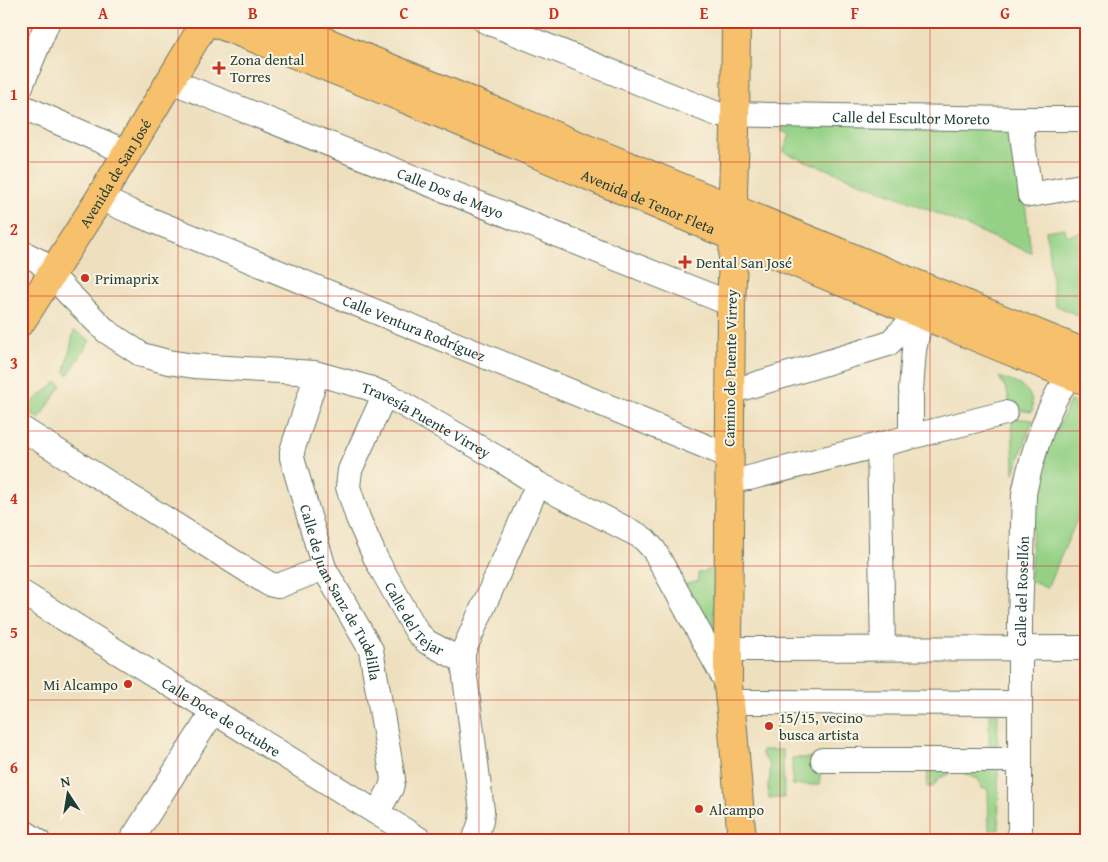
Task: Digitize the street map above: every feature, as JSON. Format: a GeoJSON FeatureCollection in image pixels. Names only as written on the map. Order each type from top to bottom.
{"type":"FeatureCollection","features":[{"type":"Feature","properties":{"kind":"main road","name":"Avenida de San José"},"geometry":{"type":"LineString","coordinates":[[21,322],[100,198],[206,21]]}},
{"type":"Feature","properties":{"kind":"main road","name":"Avenida de Tenor Fleta"},"geometry":{"type":"LineString","coordinates":[[210,21],[734,237],[1083,367]]}},
{"type":"Feature","properties":{"kind":"main road","name":"Avenida de Tenor Fleta"},"geometry":{"type":"LineString","coordinates":[[275,21],[733,208],[1083,367]]}},
{"type":"Feature","properties":{"kind":"main road","name":"Camino de Puente Virrey"},"geometry":{"type":"LineString","coordinates":[[736,21],[728,649],[729,691],[742,841]]}},
{"type":"Feature","properties":{"kind":"street"},"geometry":{"type":"LineString","coordinates":[[21,86],[48,21]]}},
{"type":"Feature","properties":{"kind":"street","name":"Calle del Escultor Moreto"},"geometry":{"type":"LineString","coordinates":[[486,21],[712,112],[735,114],[1087,119]]}},
{"type":"Feature","properties":{"kind":"street","name":"Calle Dos de Mayo"},"geometry":{"type":"LineString","coordinates":[[171,81],[731,304]]}},
{"type":"Feature","properties":{"kind":"street"},"geometry":{"type":"LineString","coordinates":[[21,106],[126,152]]}},
{"type":"Feature","properties":{"kind":"street"},"geometry":{"type":"LineString","coordinates":[[1020,119],[1030,195],[1087,185]]}},
{"type":"Feature","properties":{"kind":"street","name":"Calle Ventura Rodríguez"},"geometry":{"type":"LineString","coordinates":[[100,198],[729,468]]}},
{"type":"Feature","properties":{"kind":"street","name":"Travesía Puente Virrey"},"geometry":{"type":"LineString","coordinates":[[21,252],[39,260],[68,294],[106,331],[142,355],[194,366],[318,374],[385,394],[501,460],[538,484],[638,536],[650,545],[729,691]]}},
{"type":"Feature","properties":{"kind":"street"},"geometry":{"type":"LineString","coordinates":[[730,392],[888,344],[915,324],[911,393],[911,436]]}},
{"type":"Feature","properties":{"kind":"street","name":"Calle del Rosellón"},"geometry":{"type":"LineString","coordinates":[[1020,841],[1020,649],[1022,512],[1025,487],[1047,416],[1059,392],[1083,367]]}},
{"type":"Feature","properties":{"kind":"street","name":"Calle de Juan Sanz de Tudelilla"},"geometry":{"type":"LineString","coordinates":[[318,374],[291,454],[324,568],[371,653],[393,779],[392,788],[377,813]]}},
{"type":"Feature","properties":{"kind":"street","name":"Calle del Tejar"},"geometry":{"type":"LineString","coordinates":[[385,394],[350,470],[348,487],[376,559],[417,632],[427,642],[463,661],[482,811],[481,821],[474,841]]}},
{"type":"Feature","properties":{"kind":"street"},"geometry":{"type":"LineString","coordinates":[[729,468],[749,478],[1005,413]]}},
{"type":"Feature","properties":{"kind":"street"},"geometry":{"type":"LineString","coordinates":[[21,428],[269,584],[281,585],[324,568]]}},
{"type":"Feature","properties":{"kind":"street"},"geometry":{"type":"LineString","coordinates":[[879,445],[883,648]]}},
{"type":"Feature","properties":{"kind":"street"},"geometry":{"type":"LineString","coordinates":[[463,661],[463,652],[538,484]]}},
{"type":"Feature","properties":{"kind":"street","name":"Calle Doce de Octubre"},"geometry":{"type":"LineString","coordinates":[[21,592],[422,841]]}},
{"type":"Feature","properties":{"kind":"street"},"geometry":{"type":"LineString","coordinates":[[728,649],[1087,648]]}},
{"type":"Feature","properties":{"kind":"street"},"geometry":{"type":"LineString","coordinates":[[729,691],[737,702],[1020,702]]}},
{"type":"Feature","properties":{"kind":"street"},"geometry":{"type":"LineString","coordinates":[[131,841],[213,712]]}},
{"type":"Feature","properties":{"kind":"street"},"geometry":{"type":"LineString","coordinates":[[823,760],[1020,760]]}},
{"type":"Feature","properties":{"kind":"street"},"geometry":{"type":"LineString","coordinates":[[21,830],[38,841]]}},
{"type":"Feature","properties":{"kind":"green space"},"geometry":{"type":"Polygon","coordinates":[[[783,122],[1016,126],[1031,253],[903,199],[783,152],[790,135],[782,131],[783,122]]]}},
{"type":"Feature","properties":{"kind":"green space"},"geometry":{"type":"Polygon","coordinates":[[[1065,228],[1067,236],[1083,232],[1085,248],[1083,249],[1087,255],[1087,312],[1081,317],[1055,305],[1046,231],[1065,228]]]}},
{"type":"Feature","properties":{"kind":"green space"},"geometry":{"type":"Polygon","coordinates":[[[74,330],[90,341],[68,375],[65,372],[74,330]]]}},
{"type":"Feature","properties":{"kind":"green space"},"geometry":{"type":"Polygon","coordinates":[[[999,377],[1019,385],[1028,392],[1031,397],[1032,412],[1011,409],[1007,391],[999,377]]]}},
{"type":"Feature","properties":{"kind":"green space"},"geometry":{"type":"Polygon","coordinates":[[[57,382],[62,385],[39,419],[23,409],[57,382]]]}},
{"type":"Feature","properties":{"kind":"green space"},"geometry":{"type":"Polygon","coordinates":[[[1070,401],[1087,408],[1087,497],[1047,588],[1030,581],[1035,485],[1050,444],[1070,401]]]}},
{"type":"Feature","properties":{"kind":"green space"},"geometry":{"type":"Polygon","coordinates":[[[1012,418],[1033,420],[1014,473],[1012,418]]]}},
{"type":"Feature","properties":{"kind":"green space"},"geometry":{"type":"Polygon","coordinates":[[[716,568],[713,635],[682,585],[698,581],[698,573],[716,568]]]}},
{"type":"Feature","properties":{"kind":"green space"},"geometry":{"type":"Polygon","coordinates":[[[998,713],[997,753],[989,753],[989,714],[998,713]]]}},
{"type":"Feature","properties":{"kind":"green space"},"geometry":{"type":"Polygon","coordinates":[[[762,750],[783,750],[784,798],[769,798],[770,765],[762,755],[762,750]]]}},
{"type":"Feature","properties":{"kind":"green space"},"geometry":{"type":"Polygon","coordinates":[[[792,758],[820,758],[820,785],[792,785],[792,758]]]}},
{"type":"Feature","properties":{"kind":"green space"},"geometry":{"type":"Polygon","coordinates":[[[965,766],[998,766],[999,830],[989,830],[988,789],[981,788],[978,779],[965,774],[965,766]]]}},
{"type":"Feature","properties":{"kind":"green space"},"geometry":{"type":"Polygon","coordinates":[[[928,767],[950,767],[950,774],[939,778],[933,787],[927,787],[928,767]]]}},
{"type":"Feature","properties":{"kind":"green space"},"geometry":{"type":"Polygon","coordinates":[[[917,838],[917,841],[833,841],[833,839],[917,838]]]}},
{"type":"Feature","properties":{"kind":"place","name":"Zona dental Torres"},"geometry":{"type":"Point","coordinates":[219,68]}},
{"type":"Feature","properties":{"kind":"place","name":"Dental San José"},"geometry":{"type":"Point","coordinates":[685,262]}},
{"type":"Feature","properties":{"kind":"place","name":"Primaprix"},"geometry":{"type":"Point","coordinates":[85,278]}},
{"type":"Feature","properties":{"kind":"place","name":"Mi Alcampo"},"geometry":{"type":"Point","coordinates":[128,684]}},
{"type":"Feature","properties":{"kind":"place","name":"15/15, vecino busca artista"},"geometry":{"type":"Point","coordinates":[769,726]}},
{"type":"Feature","properties":{"kind":"place","name":"Alcampo"},"geometry":{"type":"Point","coordinates":[699,809]}}]}
